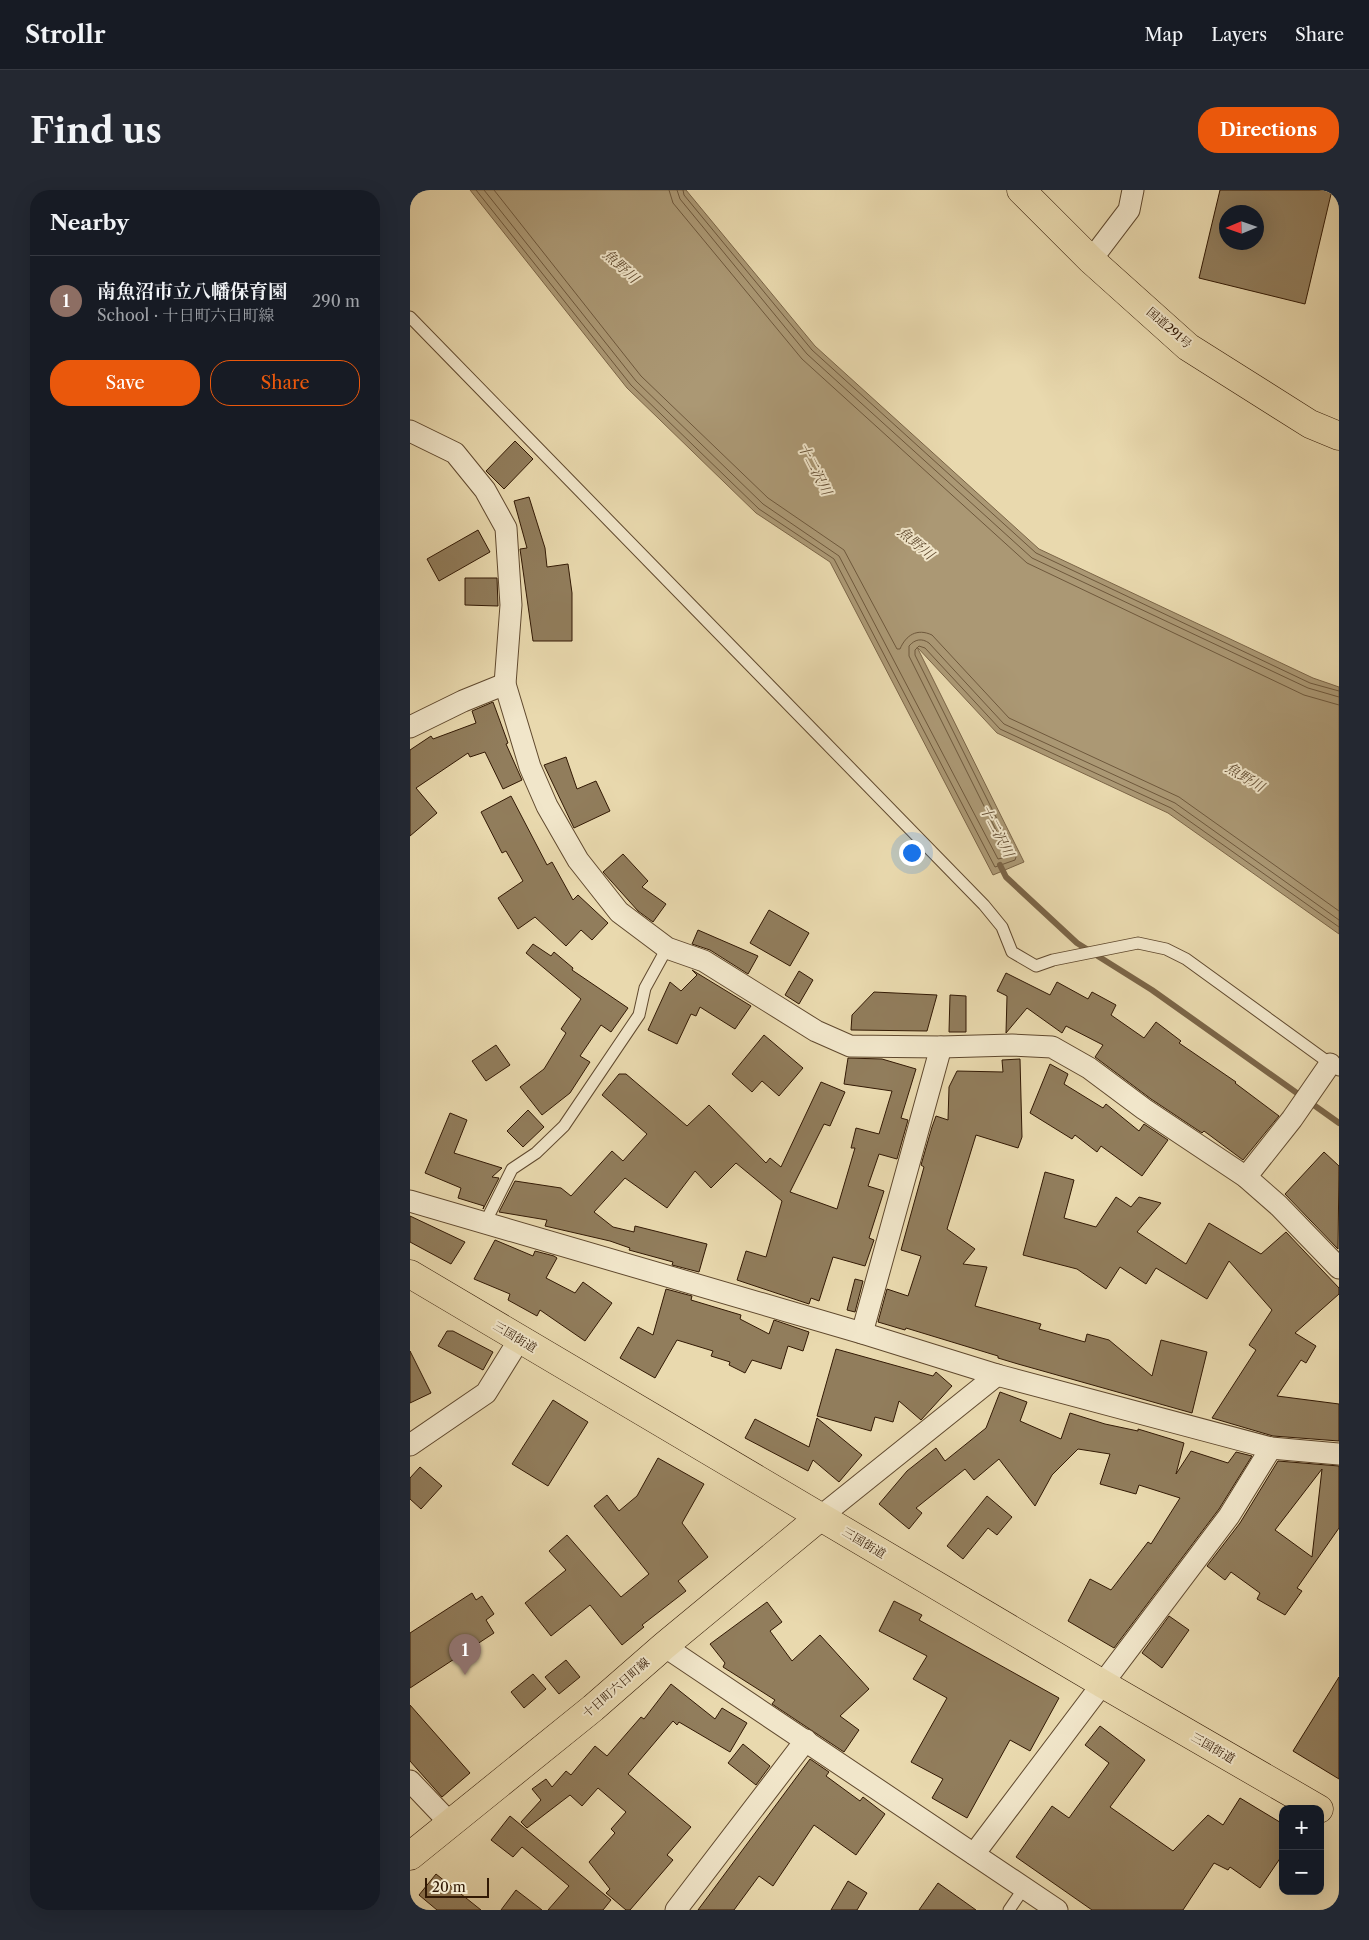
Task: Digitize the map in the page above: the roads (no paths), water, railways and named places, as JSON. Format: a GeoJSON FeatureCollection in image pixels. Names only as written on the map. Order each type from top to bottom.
{"type":"FeatureCollection","features":[{"type":"Feature","properties":{"kind":"main road","name":"国道291号"},"geometry":{"type":"LineString","coordinates":[[1021,190],[1091,260],[1188,347],[1310,424],[1339,436]]}},
{"type":"Feature","properties":{"kind":"main road","name":"三国街道"},"geometry":{"type":"LineString","coordinates":[[410,1274],[1104,1684],[1313,1805]]}},
{"type":"Feature","properties":{"kind":"main road","name":"十日町六日町線"},"geometry":{"type":"LineString","coordinates":[[410,1856],[593,1708],[664,1646],[820,1517]]}},
{"type":"Feature","properties":{"kind":"main road","name":"三国街道"},"geometry":{"type":"LineString","coordinates":[[1324,1811],[1339,1820]]}},
{"type":"Feature","properties":{"kind":"street"},"geometry":{"type":"LineString","coordinates":[[1091,260],[1129,210],[1133,190]]}},
{"type":"Feature","properties":{"kind":"street"},"geometry":{"type":"LineString","coordinates":[[410,431],[455,453],[485,490],[506,528],[511,605],[505,684],[530,767],[547,806],[578,860],[619,912],[667,948],[704,961],[816,1031],[850,1046],[941,1047],[1012,1045],[1052,1047],[1089,1068],[1144,1110],[1246,1177],[1279,1206],[1339,1268]]}},
{"type":"Feature","properties":{"kind":"street"},"geometry":{"type":"LineString","coordinates":[[410,727],[463,701],[505,684]]}},
{"type":"Feature","properties":{"kind":"street"},"geometry":{"type":"LineString","coordinates":[[862,1333],[941,1047]]}},
{"type":"Feature","properties":{"kind":"street"},"geometry":{"type":"LineString","coordinates":[[1246,1177],[1292,1119],[1318,1082],[1335,1067]]}},
{"type":"Feature","properties":{"kind":"street"},"geometry":{"type":"LineString","coordinates":[[410,1201],[862,1333],[997,1375],[1271,1448],[1339,1454]]}},
{"type":"Feature","properties":{"kind":"street"},"geometry":{"type":"LineString","coordinates":[[410,1445],[486,1393],[519,1340]]}},
{"type":"Feature","properties":{"kind":"street"},"geometry":{"type":"LineString","coordinates":[[820,1517],[997,1375]]}},
{"type":"Feature","properties":{"kind":"street"},"geometry":{"type":"LineString","coordinates":[[974,1854],[1229,1516],[1271,1448]]}},
{"type":"Feature","properties":{"kind":"street"},"geometry":{"type":"LineString","coordinates":[[664,1646],[1057,1910]]}},
{"type":"Feature","properties":{"kind":"street"},"geometry":{"type":"LineString","coordinates":[[676,1910],[806,1740]]}},
{"type":"Feature","properties":{"kind":"street"},"geometry":{"type":"LineString","coordinates":[[410,1780],[450,1823]]}},
{"type":"Feature","properties":{"kind":"lane"},"geometry":{"type":"LineString","coordinates":[[410,317],[984,905],[1002,927],[1012,952],[1036,966],[1053,960],[1138,944],[1166,949],[1186,959],[1335,1067]]}},
{"type":"Feature","properties":{"kind":"lane"},"geometry":{"type":"LineString","coordinates":[[485,1223],[512,1169],[536,1153],[564,1126],[639,1015],[645,988],[667,948]]}},
{"type":"Feature","properties":{"kind":"lane"},"geometry":{"type":"LineString","coordinates":[[1008,1910],[1024,1888]]}},
{"type":"Feature","properties":{"kind":"water","name":"魚野川"},"geometry":{"type":"Polygon","coordinates":[[[470,190],[686,190],[815,346],[1039,549],[1313,678],[1339,687],[1339,934],[1168,813],[997,733],[917,647],[1024,862],[993,875],[830,562],[756,513],[627,388],[470,190]]]}},
{"type":"Feature","properties":{"kind":"waterway","name":"十二沢川"},"geometry":{"type":"LineString","coordinates":[[1000,865],[1006,877],[1077,943],[1152,990],[1339,1123]]}},
{"type":"Feature","properties":{"kind":"place","name":"南魚沼市立八幡保育園"},"geometry":{"type":"Point","coordinates":[465,1675]}}]}
